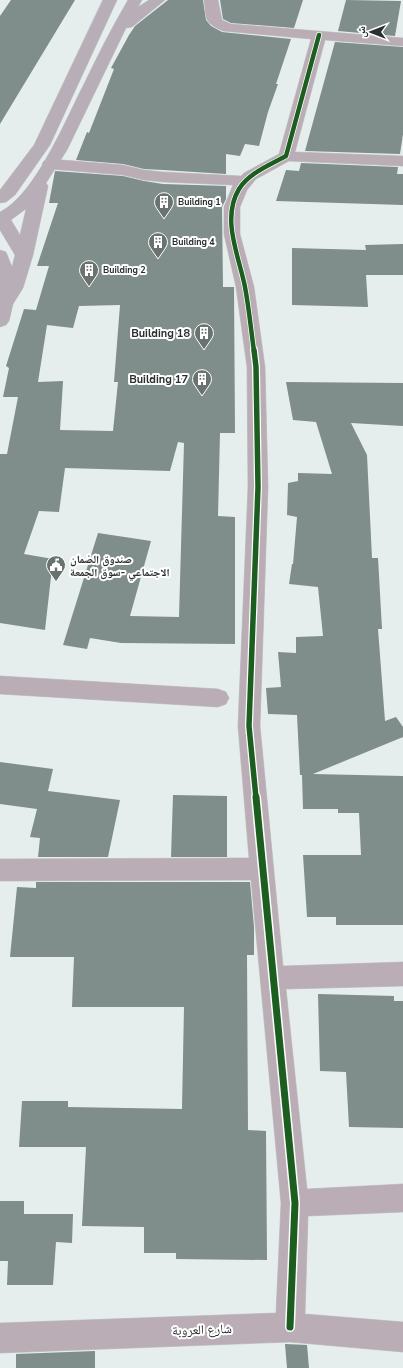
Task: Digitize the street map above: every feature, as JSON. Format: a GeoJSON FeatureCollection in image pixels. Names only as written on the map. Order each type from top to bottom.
{"type":"FeatureCollection","features":[{"type":"Feature","properties":{"kind":"main road"},"geometry":{"type":"LineString","coordinates":[[0,198],[9,191],[42,145],[110,0]]}},
{"type":"Feature","properties":{"kind":"main road"},"geometry":{"type":"LineString","coordinates":[[24,254],[1,219],[30,196],[59,150],[117,32],[135,0]]}},
{"type":"Feature","properties":{"kind":"main road"},"geometry":{"type":"LineString","coordinates":[[117,32],[140,12],[158,0]]}},
{"type":"Feature","properties":{"kind":"main road"},"geometry":{"type":"LineString","coordinates":[[0,321],[5,302],[14,288],[46,170]]}},
{"type":"Feature","properties":{"kind":"main road"},"geometry":{"type":"LineString","coordinates":[[2,264],[5,302]]}},
{"type":"Feature","properties":{"kind":"street"},"geometry":{"type":"LineString","coordinates":[[211,0],[215,22],[220,26],[228,28],[403,42]]}},
{"type":"Feature","properties":{"kind":"street"},"geometry":{"type":"LineString","coordinates":[[286,156],[319,35]]}},
{"type":"Feature","properties":{"kind":"street"},"geometry":{"type":"LineString","coordinates":[[290,1327],[295,1203],[272,978],[249,726],[258,487],[256,367],[245,287],[232,234],[232,207],[239,189],[250,176],[286,156],[403,161]]}},
{"type":"Feature","properties":{"kind":"street"},"geometry":{"type":"LineString","coordinates":[[46,170],[123,170],[162,178],[245,182]]}},
{"type":"Feature","properties":{"kind":"street"},"geometry":{"type":"LineString","coordinates":[[0,685],[218,698]]}},
{"type":"Feature","properties":{"kind":"street"},"geometry":{"type":"LineString","coordinates":[[0,870],[262,869]]}},
{"type":"Feature","properties":{"kind":"street"},"geometry":{"type":"LineString","coordinates":[[272,978],[403,974]]}},
{"type":"Feature","properties":{"kind":"street"},"geometry":{"type":"LineString","coordinates":[[295,1203],[403,1198]]}},
{"type":"Feature","properties":{"kind":"street","name":"شارع العروبة"},"geometry":{"type":"LineString","coordinates":[[0,1338],[163,1330],[290,1327],[403,1337]]}},
{"type":"Feature","properties":{"kind":"building"},"geometry":{"type":"Polygon","coordinates":[[[11,0],[75,0],[0,124],[0,16],[11,0]]]}},
{"type":"Feature","properties":{"kind":"building"},"geometry":{"type":"Polygon","coordinates":[[[168,0],[203,0],[206,20],[211,26],[222,32],[291,39],[276,84],[278,84],[268,112],[259,146],[245,144],[240,156],[226,154],[226,174],[144,169],[123,164],[76,160],[87,132],[89,133],[114,69],[111,68],[129,35],[135,26],[168,0]]]}},
{"type":"Feature","properties":{"kind":"building"},"geometry":{"type":"Polygon","coordinates":[[[220,0],[303,0],[294,28],[231,23],[223,19],[220,0]]]}},
{"type":"Feature","properties":{"kind":"building"},"geometry":{"type":"Polygon","coordinates":[[[346,0],[401,1],[395,36],[338,31],[346,0]]]}},
{"type":"Feature","properties":{"kind":"building"},"geometry":{"type":"Polygon","coordinates":[[[335,42],[403,47],[403,134],[400,154],[305,151],[335,42]]]}},
{"type":"Feature","properties":{"kind":"building"},"geometry":{"type":"Polygon","coordinates":[[[301,163],[398,167],[397,174],[403,174],[403,205],[276,201],[286,170],[299,171],[301,163]]]}},
{"type":"Feature","properties":{"kind":"building"},"geometry":{"type":"Polygon","coordinates":[[[55,171],[123,176],[163,184],[226,186],[226,199],[222,207],[223,287],[234,287],[235,433],[220,433],[218,516],[235,517],[235,644],[121,643],[90,638],[87,649],[63,645],[98,533],[151,541],[130,616],[179,617],[184,443],[178,442],[170,471],[65,468],[59,512],[39,511],[24,554],[53,559],[45,630],[0,623],[0,454],[7,454],[18,397],[3,397],[9,368],[6,366],[24,309],[36,310],[49,266],[37,266],[58,203],[49,203],[55,171]],[[120,305],[79,306],[73,328],[47,325],[38,382],[63,381],[60,430],[113,431],[118,382],[114,382],[120,305]]]}},
{"type":"Feature","properties":{"kind":"building"},"geometry":{"type":"Polygon","coordinates":[[[403,244],[403,275],[366,275],[368,307],[292,305],[292,248],[366,250],[365,245],[403,244]]]}},
{"type":"Feature","properties":{"kind":"building"},"geometry":{"type":"Polygon","coordinates":[[[286,382],[403,383],[403,426],[351,423],[367,455],[372,558],[378,558],[382,629],[378,629],[385,721],[396,717],[403,727],[403,737],[313,774],[403,776],[403,925],[336,925],[336,917],[307,917],[303,855],[361,855],[359,813],[338,813],[338,809],[303,809],[297,715],[268,714],[266,688],[281,687],[278,652],[296,653],[296,637],[323,636],[318,587],[289,584],[293,564],[297,517],[287,515],[288,483],[298,481],[298,473],[332,474],[316,422],[293,420],[286,382]]]}},
{"type":"Feature","properties":{"kind":"building"},"geometry":{"type":"Polygon","coordinates":[[[0,762],[53,769],[48,791],[120,800],[108,857],[38,857],[40,838],[30,837],[37,809],[0,804],[0,762]]]}},
{"type":"Feature","properties":{"kind":"building"},"geometry":{"type":"Polygon","coordinates":[[[173,795],[227,796],[227,857],[171,857],[173,795]]]}},
{"type":"Feature","properties":{"kind":"building"},"geometry":{"type":"Polygon","coordinates":[[[36,882],[250,882],[254,927],[254,955],[247,955],[248,1130],[266,1131],[267,1260],[176,1259],[176,1253],[144,1253],[144,1227],[82,1226],[86,1147],[19,1147],[22,1101],[68,1101],[68,1107],[182,1109],[184,1007],[72,1007],[74,957],[10,957],[17,887],[36,888],[36,882]]]}},
{"type":"Feature","properties":{"kind":"building"},"geometry":{"type":"Polygon","coordinates":[[[318,994],[394,996],[394,1001],[403,1001],[403,1128],[349,1127],[346,1072],[320,1071],[318,994]]]}},
{"type":"Feature","properties":{"kind":"building"},"geometry":{"type":"Polygon","coordinates":[[[0,1201],[24,1201],[24,1214],[73,1214],[72,1243],[56,1242],[53,1285],[7,1285],[8,1261],[0,1261],[0,1201]]]}},
{"type":"Feature","properties":{"kind":"building"},"geometry":{"type":"Polygon","coordinates":[[[285,1344],[307,1345],[309,1368],[287,1368],[285,1344]]]}},
{"type":"Feature","properties":{"kind":"building"},"geometry":{"type":"Polygon","coordinates":[[[95,1351],[95,1368],[16,1368],[16,1354],[95,1351]]]}},
{"type":"Feature","properties":{"kind":"cycle path"},"geometry":{"type":"LineString","coordinates":[[290,1327],[295,1203],[272,978],[249,726],[258,487],[256,367],[245,287],[232,234],[232,207],[239,189],[250,176],[286,156],[319,35]]}},
{"type":"Feature","properties":{"kind":"place","name":"Building 1"},"geometry":{"type":"Point","coordinates":[164,219]}},
{"type":"Feature","properties":{"kind":"place","name":"Building 4"},"geometry":{"type":"Point","coordinates":[158,259]}},
{"type":"Feature","properties":{"kind":"place","name":"Building 2"},"geometry":{"type":"Point","coordinates":[89,287]}},
{"type":"Feature","properties":{"kind":"place","name":"Building 18"},"geometry":{"type":"Point","coordinates":[204,350]}},
{"type":"Feature","properties":{"kind":"place","name":"Building 17"},"geometry":{"type":"Point","coordinates":[202,396]}},
{"type":"Feature","properties":{"kind":"place","name":"صندوق الضمان الاجتماعي -سوق الجمعة"},"geometry":{"type":"Point","coordinates":[56,582]}}]}
